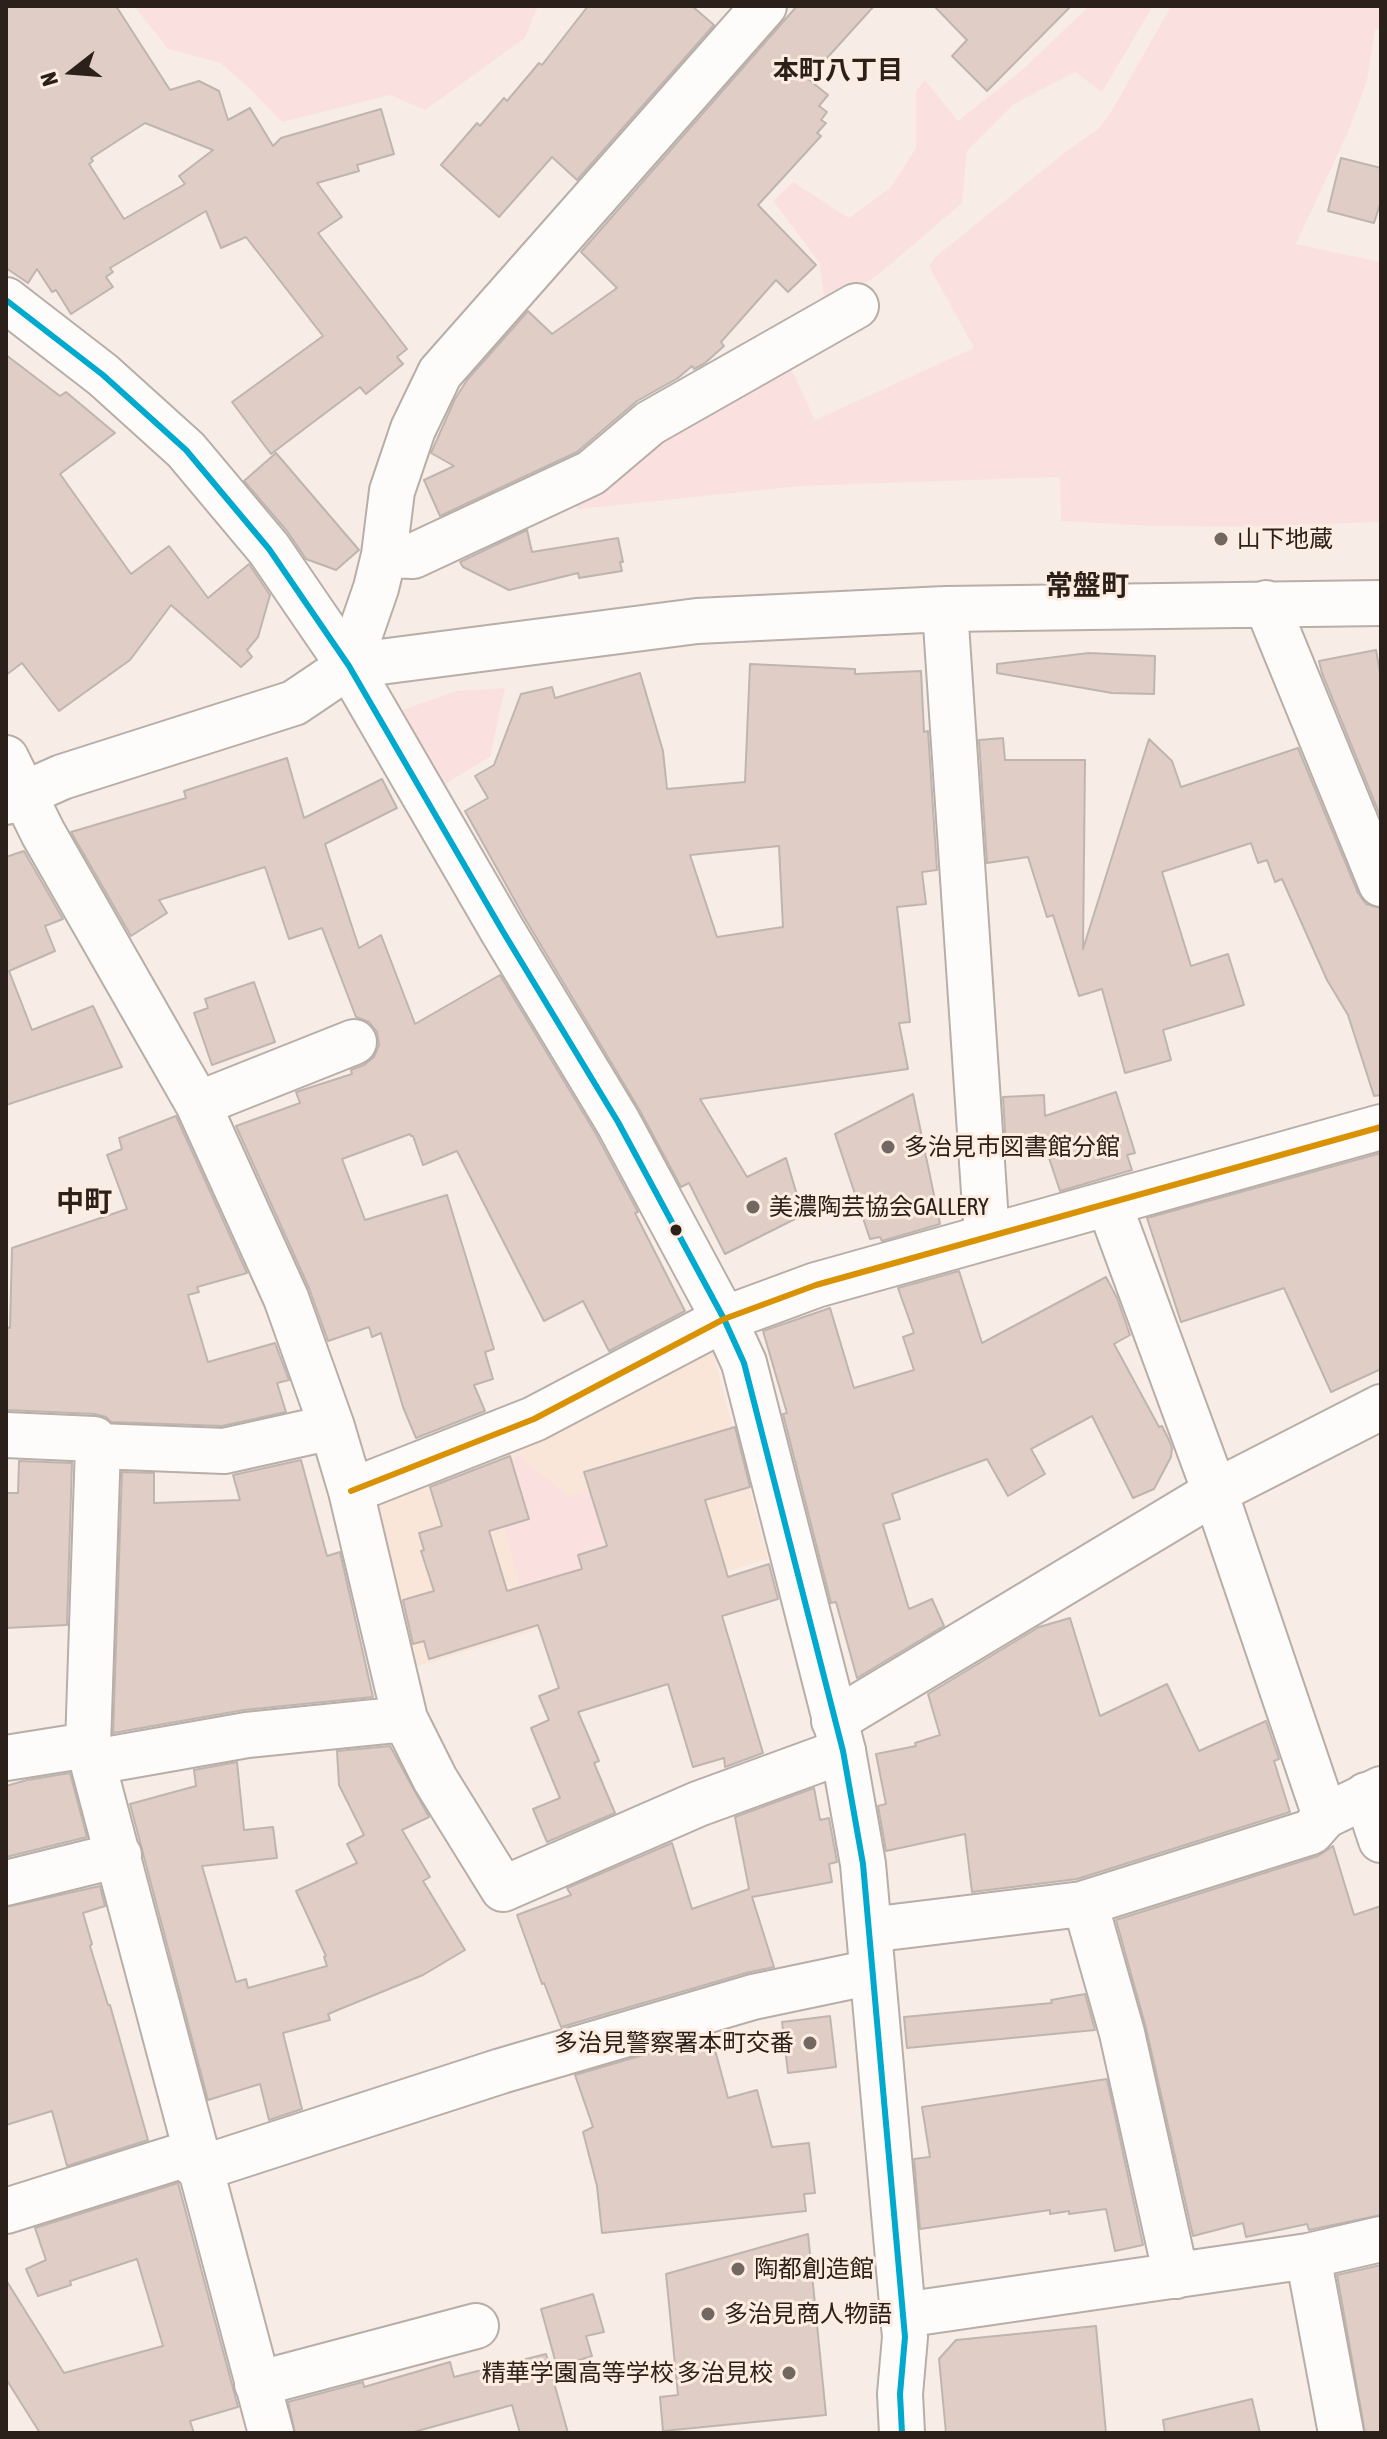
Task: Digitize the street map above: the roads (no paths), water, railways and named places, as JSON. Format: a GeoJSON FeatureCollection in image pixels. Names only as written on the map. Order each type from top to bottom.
{"type":"FeatureCollection","features":[{"type":"Feature","properties":{"kind":"street"},"geometry":{"type":"LineString","coordinates":[[349,666],[376,588],[384,555],[392,491],[413,429],[440,373],[764,6]]}},
{"type":"Feature","properties":{"kind":"street"},"geometry":{"type":"LineString","coordinates":[[6,300],[103,375],[186,450],[269,549],[349,666],[618,1122],[724,1319],[744,1363],[839,1736],[863,1864],[905,2337],[900,2394],[902,2433]]}},
{"type":"Feature","properties":{"kind":"street"},"geometry":{"type":"LineString","coordinates":[[384,555],[413,556],[591,473],[650,423],[856,306]]}},
{"type":"Feature","properties":{"kind":"street"},"geometry":{"type":"LineString","coordinates":[[1266,603],[1381,884]]}},
{"type":"Feature","properties":{"kind":"street"},"geometry":{"type":"LineString","coordinates":[[1381,603],[945,609],[697,621],[349,666],[294,703],[62,777],[12,785],[198,1104],[286,1298],[332,1427],[351,1491],[405,1719],[435,1779],[503,1889],[698,1804],[839,1736],[1215,1492],[1381,1407]]}},
{"type":"Feature","properties":{"kind":"street"},"geometry":{"type":"LineString","coordinates":[[945,609],[987,1237]]}},
{"type":"Feature","properties":{"kind":"street"},"geometry":{"type":"LineString","coordinates":[[198,1104],[354,1042]]}},
{"type":"Feature","properties":{"kind":"street"},"geometry":{"type":"LineString","coordinates":[[351,1491],[534,1419],[724,1319],[816,1285],[1381,1127]]}},
{"type":"Feature","properties":{"kind":"street"},"geometry":{"type":"LineString","coordinates":[[1109,1204],[1215,1492],[1325,1816]]}},
{"type":"Feature","properties":{"kind":"street"},"geometry":{"type":"LineString","coordinates":[[98,1446],[224,1451],[332,1427]]}},
{"type":"Feature","properties":{"kind":"street"},"geometry":{"type":"LineString","coordinates":[[6,1435],[94,1439],[98,1446],[91,1754],[271,2433]]}},
{"type":"Feature","properties":{"kind":"street"},"geometry":{"type":"LineString","coordinates":[[6,1758],[91,1754],[405,1719]]}},
{"type":"Feature","properties":{"kind":"street"},"geometry":{"type":"LineString","coordinates":[[199,2169],[501,2071],[753,1997],[870,1951],[1085,1903],[1311,1832],[1325,1816],[1374,1792],[1381,1840]]}},
{"type":"Feature","properties":{"kind":"street"},"geometry":{"type":"LineString","coordinates":[[6,1883],[119,1855]]}},
{"type":"Feature","properties":{"kind":"street"},"geometry":{"type":"LineString","coordinates":[[1085,1903],[1122,2033],[1176,2276]]}},
{"type":"Feature","properties":{"kind":"street"},"geometry":{"type":"LineString","coordinates":[[6,2211],[184,2155],[199,2169]]}},
{"type":"Feature","properties":{"kind":"street"},"geometry":{"type":"LineString","coordinates":[[903,2315],[1308,2256],[1381,2239]]}},
{"type":"Feature","properties":{"kind":"street"},"geometry":{"type":"LineString","coordinates":[[1308,2256],[1341,2433]]}},
{"type":"Feature","properties":{"kind":"street"},"geometry":{"type":"LineString","coordinates":[[257,2384],[476,2326]]}},
{"type":"Feature","properties":{"kind":"place","name":"山下地蔵"},"geometry":{"type":"Point","coordinates":[1221,539]}},
{"type":"Feature","properties":{"kind":"place","name":"多治見市図書館分館"},"geometry":{"type":"Point","coordinates":[888,1147]}},
{"type":"Feature","properties":{"kind":"place","name":"美濃陶芸協会GALLERY"},"geometry":{"type":"Point","coordinates":[753,1207]}},
{"type":"Feature","properties":{"kind":"place","name":"多治見警察署本町交番"},"geometry":{"type":"Point","coordinates":[810,2043]}},
{"type":"Feature","properties":{"kind":"place","name":"陶都創造館"},"geometry":{"type":"Point","coordinates":[738,2269]}},
{"type":"Feature","properties":{"kind":"place","name":"多治見商人物語"},"geometry":{"type":"Point","coordinates":[708,2314]}},
{"type":"Feature","properties":{"kind":"place","name":"精華学園高等学校 多治見校"},"geometry":{"type":"Point","coordinates":[789,2373]}},
{"type":"Feature","properties":{"kind":"district","name":"本町八丁目"},"geometry":{"type":"Point","coordinates":[838,71]}},
{"type":"Feature","properties":{"kind":"district","name":"常盤町"},"geometry":{"type":"Point","coordinates":[1087,586]}},
{"type":"Feature","properties":{"kind":"district","name":"中町"},"geometry":{"type":"Point","coordinates":[84,1202]}}]}
